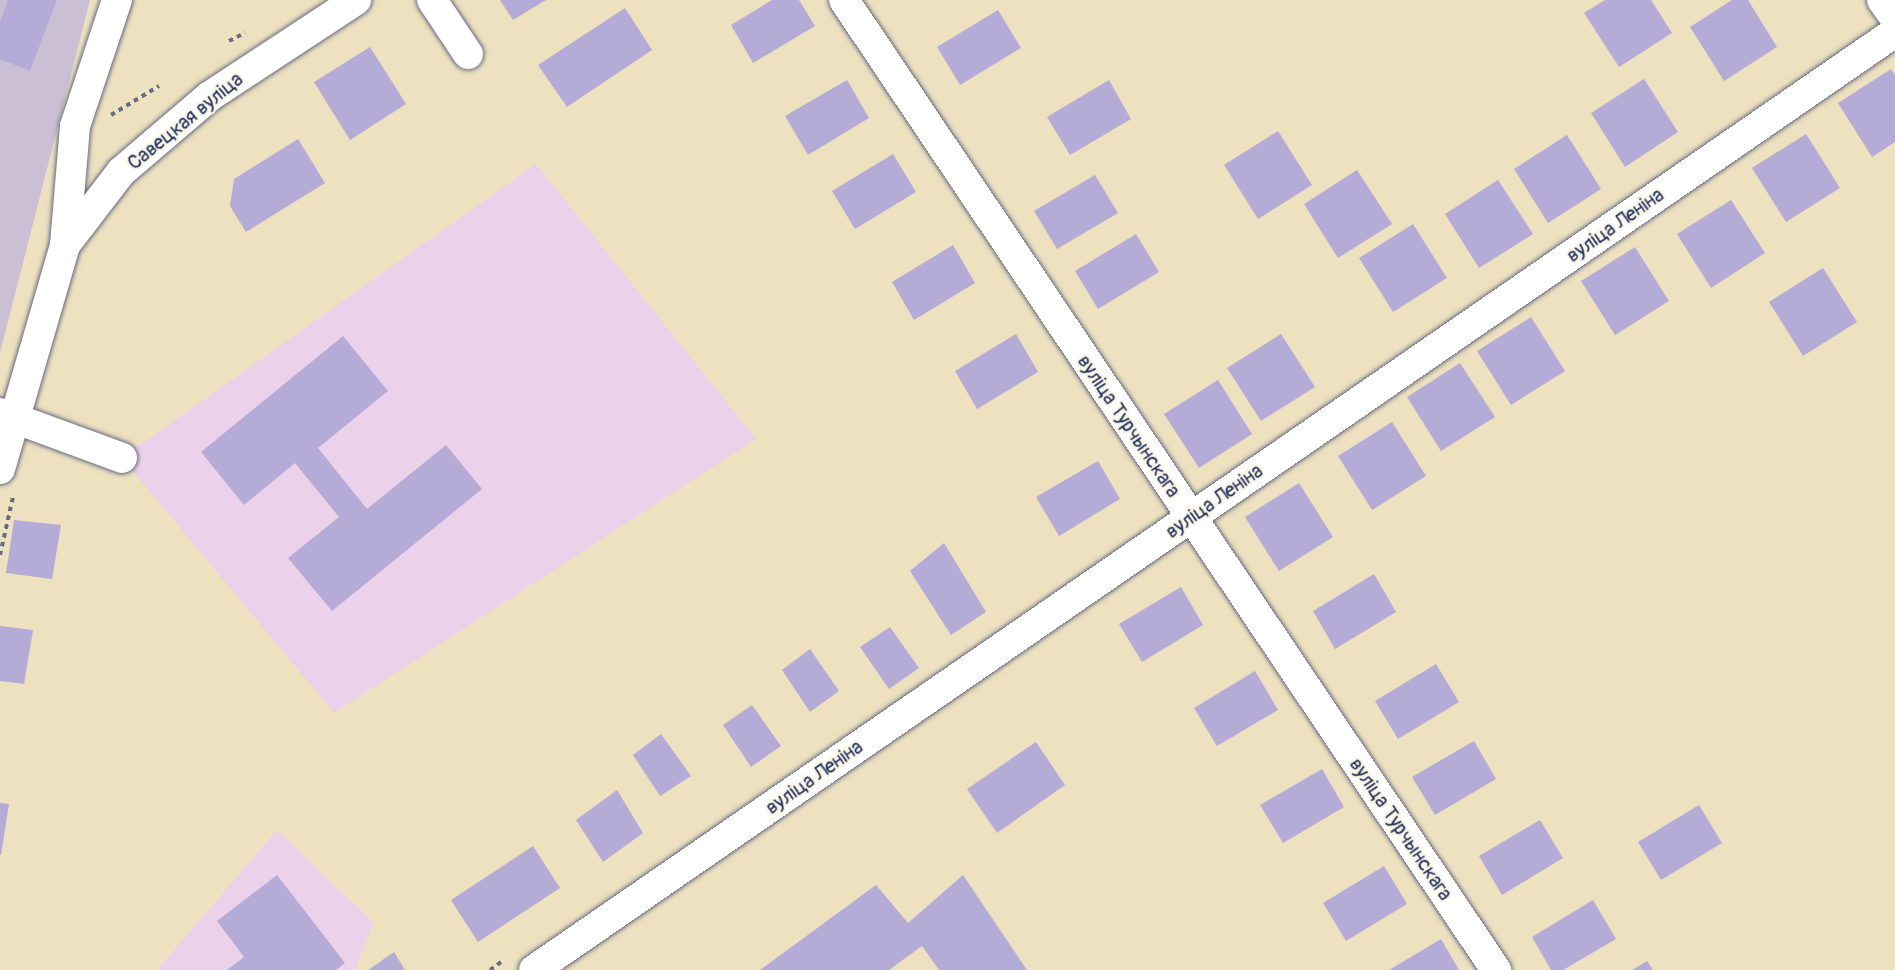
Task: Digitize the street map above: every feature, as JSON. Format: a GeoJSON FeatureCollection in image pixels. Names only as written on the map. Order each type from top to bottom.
{"type":"FeatureCollection","features":[{"type":"Feature","properties":{"kind":"street"},"geometry":{"type":"LineString","coordinates":[[7,479],[6,415],[65,245],[75,126],[117,0]]}},
{"type":"Feature","properties":{"kind":"street","name":"Савецкая вуліца"},"geometry":{"type":"LineString","coordinates":[[65,245],[121,172],[189,113],[356,0]]}},
{"type":"Feature","properties":{"kind":"street"},"geometry":{"type":"LineString","coordinates":[[432,0],[468,54]]}},
{"type":"Feature","properties":{"kind":"street","name":"вуліца Турчынскага"},"geometry":{"type":"LineString","coordinates":[[844,0],[1190,518],[1496,970]]}},
{"type":"Feature","properties":{"kind":"street"},"geometry":{"type":"LineString","coordinates":[[1882,0],[1895,18]]}},
{"type":"Feature","properties":{"kind":"street","name":"вуліца Леніна"},"geometry":{"type":"LineString","coordinates":[[534,970],[1895,32]]}},
{"type":"Feature","properties":{"kind":"street"},"geometry":{"type":"LineString","coordinates":[[6,415],[122,458]]}},
{"type":"Feature","properties":{"kind":"path"},"geometry":{"type":"LineString","coordinates":[[0,555],[7,479]]}},
{"type":"Feature","properties":{"kind":"shaded area"},"geometry":{"type":"Polygon","coordinates":[[[0,0],[90,0],[0,353],[0,0]]]}},
{"type":"Feature","properties":{"kind":"shaded area"},"geometry":{"type":"Polygon","coordinates":[[[536,164],[756,439],[334,713],[122,458],[536,164]]]}},
{"type":"Feature","properties":{"kind":"shaded area"},"geometry":{"type":"Polygon","coordinates":[[[277,830],[374,923],[355,970],[157,970],[277,830]]]}},
{"type":"Feature","properties":{"kind":"building"},"geometry":{"type":"Polygon","coordinates":[[[8,0],[57,0],[30,71],[0,59],[0,22],[8,0]]]}},
{"type":"Feature","properties":{"kind":"building"},"geometry":{"type":"Polygon","coordinates":[[[500,0],[546,0],[513,20],[500,0]]]}},
{"type":"Feature","properties":{"kind":"building"},"geometry":{"type":"Polygon","coordinates":[[[772,0],[799,0],[815,26],[753,63],[731,25],[772,0]]]}},
{"type":"Feature","properties":{"kind":"building"},"geometry":{"type":"Polygon","coordinates":[[[1605,0],[1651,0],[1672,33],[1619,67],[1584,13],[1605,0]]]}},
{"type":"Feature","properties":{"kind":"building"},"geometry":{"type":"Polygon","coordinates":[[[1732,0],[1748,0],[1777,47],[1724,81],[1690,27],[1732,0]]]}},
{"type":"Feature","properties":{"kind":"building"},"geometry":{"type":"Polygon","coordinates":[[[625,8],[652,50],[567,107],[538,65],[625,8]]]}},
{"type":"Feature","properties":{"kind":"building"},"geometry":{"type":"Polygon","coordinates":[[[998,10],[1021,48],[960,85],[937,47],[998,10]]]}},
{"type":"Feature","properties":{"kind":"building"},"geometry":{"type":"Polygon","coordinates":[[[370,47],[406,104],[350,140],[314,82],[370,47]]]}},
{"type":"Feature","properties":{"kind":"building"},"geometry":{"type":"Polygon","coordinates":[[[1891,69],[1895,75],[1895,142],[1872,157],[1838,103],[1891,69]]]}},
{"type":"Feature","properties":{"kind":"building"},"geometry":{"type":"Polygon","coordinates":[[[1644,79],[1678,132],[1625,167],[1591,113],[1644,79]]]}},
{"type":"Feature","properties":{"kind":"building"},"geometry":{"type":"Polygon","coordinates":[[[847,80],[869,118],[808,155],[785,116],[847,80]]]}},
{"type":"Feature","properties":{"kind":"building"},"geometry":{"type":"Polygon","coordinates":[[[1109,80],[1131,119],[1070,155],[1047,117],[1109,80]]]}},
{"type":"Feature","properties":{"kind":"building"},"geometry":{"type":"Polygon","coordinates":[[[1278,131],[1312,185],[1258,219],[1224,165],[1278,131]]]}},
{"type":"Feature","properties":{"kind":"building"},"geometry":{"type":"Polygon","coordinates":[[[1806,134],[1840,188],[1786,222],[1752,168],[1806,134]]]}},
{"type":"Feature","properties":{"kind":"building"},"geometry":{"type":"Polygon","coordinates":[[[1567,135],[1601,189],[1548,223],[1514,169],[1567,135]]]}},
{"type":"Feature","properties":{"kind":"building"},"geometry":{"type":"Polygon","coordinates":[[[298,139],[325,183],[246,232],[230,206],[234,179],[298,139]]]}},
{"type":"Feature","properties":{"kind":"building"},"geometry":{"type":"Polygon","coordinates":[[[893,154],[916,192],[855,229],[832,191],[893,154]]]}},
{"type":"Feature","properties":{"kind":"building"},"geometry":{"type":"Polygon","coordinates":[[[1357,170],[1392,224],[1338,258],[1304,204],[1357,170]]]}},
{"type":"Feature","properties":{"kind":"building"},"geometry":{"type":"Polygon","coordinates":[[[1095,175],[1118,213],[1057,249],[1034,211],[1095,175]]]}},
{"type":"Feature","properties":{"kind":"building"},"geometry":{"type":"Polygon","coordinates":[[[1498,180],[1533,234],[1479,268],[1445,214],[1498,180]]]}},
{"type":"Feature","properties":{"kind":"building"},"geometry":{"type":"Polygon","coordinates":[[[1731,200],[1765,253],[1711,288],[1677,234],[1731,200]]]}},
{"type":"Feature","properties":{"kind":"building"},"geometry":{"type":"Polygon","coordinates":[[[1413,224],[1447,278],[1393,312],[1359,258],[1413,224]]]}},
{"type":"Feature","properties":{"kind":"building"},"geometry":{"type":"Polygon","coordinates":[[[1136,234],[1159,272],[1098,309],[1075,271],[1136,234]]]}},
{"type":"Feature","properties":{"kind":"building"},"geometry":{"type":"Polygon","coordinates":[[[953,245],[975,283],[914,320],[892,282],[953,245]]]}},
{"type":"Feature","properties":{"kind":"building"},"geometry":{"type":"Polygon","coordinates":[[[1635,247],[1669,301],[1615,335],[1581,281],[1635,247]]]}},
{"type":"Feature","properties":{"kind":"building"},"geometry":{"type":"Polygon","coordinates":[[[1823,268],[1857,322],[1803,356],[1769,302],[1823,268]]]}},
{"type":"Feature","properties":{"kind":"building"},"geometry":{"type":"Polygon","coordinates":[[[1531,317],[1565,371],[1511,405],[1477,351],[1531,317]]]}},
{"type":"Feature","properties":{"kind":"building"},"geometry":{"type":"Polygon","coordinates":[[[1016,334],[1038,372],[977,409],[955,371],[1016,334]]]}},
{"type":"Feature","properties":{"kind":"building"},"geometry":{"type":"Polygon","coordinates":[[[1281,334],[1315,387],[1261,421],[1227,368],[1281,334]]]}},
{"type":"Feature","properties":{"kind":"building"},"geometry":{"type":"Polygon","coordinates":[[[343,336],[388,391],[318,448],[367,509],[446,445],[482,489],[332,611],[288,558],[339,517],[295,463],[244,505],[201,452],[343,336]]]}},
{"type":"Feature","properties":{"kind":"building"},"geometry":{"type":"Polygon","coordinates":[[[1460,363],[1495,417],[1441,451],[1407,397],[1460,363]]]}},
{"type":"Feature","properties":{"kind":"building"},"geometry":{"type":"Polygon","coordinates":[[[1218,380],[1252,434],[1199,468],[1164,414],[1218,380]]]}},
{"type":"Feature","properties":{"kind":"building"},"geometry":{"type":"Polygon","coordinates":[[[1392,422],[1426,476],[1372,510],[1338,456],[1392,422]]]}},
{"type":"Feature","properties":{"kind":"building"},"geometry":{"type":"Polygon","coordinates":[[[1098,461],[1120,499],[1059,536],[1036,497],[1098,461]]]}},
{"type":"Feature","properties":{"kind":"building"},"geometry":{"type":"Polygon","coordinates":[[[1299,483],[1333,537],[1279,571],[1245,517],[1299,483]]]}},
{"type":"Feature","properties":{"kind":"building"},"geometry":{"type":"Polygon","coordinates":[[[14,520],[61,525],[52,579],[6,573],[14,520]]]}},
{"type":"Feature","properties":{"kind":"building"},"geometry":{"type":"Polygon","coordinates":[[[944,543],[986,612],[951,635],[910,571],[944,543]]]}},
{"type":"Feature","properties":{"kind":"building"},"geometry":{"type":"Polygon","coordinates":[[[1374,574],[1396,612],[1335,649],[1313,611],[1374,574]]]}},
{"type":"Feature","properties":{"kind":"building"},"geometry":{"type":"Polygon","coordinates":[[[1181,587],[1203,625],[1142,662],[1119,624],[1181,587]]]}},
{"type":"Feature","properties":{"kind":"building"},"geometry":{"type":"Polygon","coordinates":[[[0,626],[33,630],[24,684],[0,681],[0,626]]]}},
{"type":"Feature","properties":{"kind":"building"},"geometry":{"type":"Polygon","coordinates":[[[890,627],[919,668],[889,689],[860,647],[890,627]]]}},
{"type":"Feature","properties":{"kind":"building"},"geometry":{"type":"Polygon","coordinates":[[[810,649],[839,691],[810,712],[782,670],[810,649]]]}},
{"type":"Feature","properties":{"kind":"building"},"geometry":{"type":"Polygon","coordinates":[[[1436,664],[1459,702],[1398,739],[1375,701],[1436,664]]]}},
{"type":"Feature","properties":{"kind":"building"},"geometry":{"type":"Polygon","coordinates":[[[1255,671],[1278,710],[1217,746],[1194,708],[1255,671]]]}},
{"type":"Feature","properties":{"kind":"building"},"geometry":{"type":"Polygon","coordinates":[[[752,705],[781,746],[751,767],[723,725],[752,705]]]}},
{"type":"Feature","properties":{"kind":"building"},"geometry":{"type":"Polygon","coordinates":[[[661,734],[691,776],[660,796],[633,755],[661,734]]]}},
{"type":"Feature","properties":{"kind":"building"},"geometry":{"type":"Polygon","coordinates":[[[1474,741],[1496,779],[1435,815],[1412,777],[1474,741]]]}},
{"type":"Feature","properties":{"kind":"building"},"geometry":{"type":"Polygon","coordinates":[[[1036,742],[1065,785],[997,833],[967,789],[1036,742]]]}},
{"type":"Feature","properties":{"kind":"building"},"geometry":{"type":"Polygon","coordinates":[[[1322,769],[1344,807],[1283,843],[1260,805],[1322,769]]]}},
{"type":"Feature","properties":{"kind":"building"},"geometry":{"type":"Polygon","coordinates":[[[617,790],[643,833],[603,862],[576,820],[617,790]]]}},
{"type":"Feature","properties":{"kind":"building"},"geometry":{"type":"Polygon","coordinates":[[[0,803],[9,804],[1,855],[0,854],[0,803]]]}},
{"type":"Feature","properties":{"kind":"building"},"geometry":{"type":"Polygon","coordinates":[[[1699,805],[1722,843],[1661,880],[1638,842],[1699,805]]]}},
{"type":"Feature","properties":{"kind":"building"},"geometry":{"type":"Polygon","coordinates":[[[1540,820],[1563,858],[1502,895],[1479,856],[1540,820]]]}},
{"type":"Feature","properties":{"kind":"building"},"geometry":{"type":"Polygon","coordinates":[[[533,846],[560,888],[478,942],[451,900],[533,846]]]}},
{"type":"Feature","properties":{"kind":"building"},"geometry":{"type":"Polygon","coordinates":[[[1384,866],[1407,904],[1346,941],[1323,903],[1384,866]]]}},
{"type":"Feature","properties":{"kind":"building"},"geometry":{"type":"Polygon","coordinates":[[[277,875],[345,963],[336,970],[227,970],[244,957],[217,921],[277,875]]]}},
{"type":"Feature","properties":{"kind":"building"},"geometry":{"type":"Polygon","coordinates":[[[963,875],[1027,970],[939,970],[922,946],[889,970],[760,970],[876,885],[908,923],[963,875]]]}},
{"type":"Feature","properties":{"kind":"building"},"geometry":{"type":"Polygon","coordinates":[[[1593,900],[1616,939],[1563,970],[1551,970],[1532,937],[1593,900]]]}},
{"type":"Feature","properties":{"kind":"building"},"geometry":{"type":"Polygon","coordinates":[[[1441,939],[1459,970],[1389,970],[1441,939]]]}},
{"type":"Feature","properties":{"kind":"building"},"geometry":{"type":"Polygon","coordinates":[[[394,952],[405,970],[368,970],[394,952]]]}},
{"type":"Feature","properties":{"kind":"building"},"geometry":{"type":"Polygon","coordinates":[[[1647,961],[1653,970],[1632,970],[1647,961]]]}}]}
